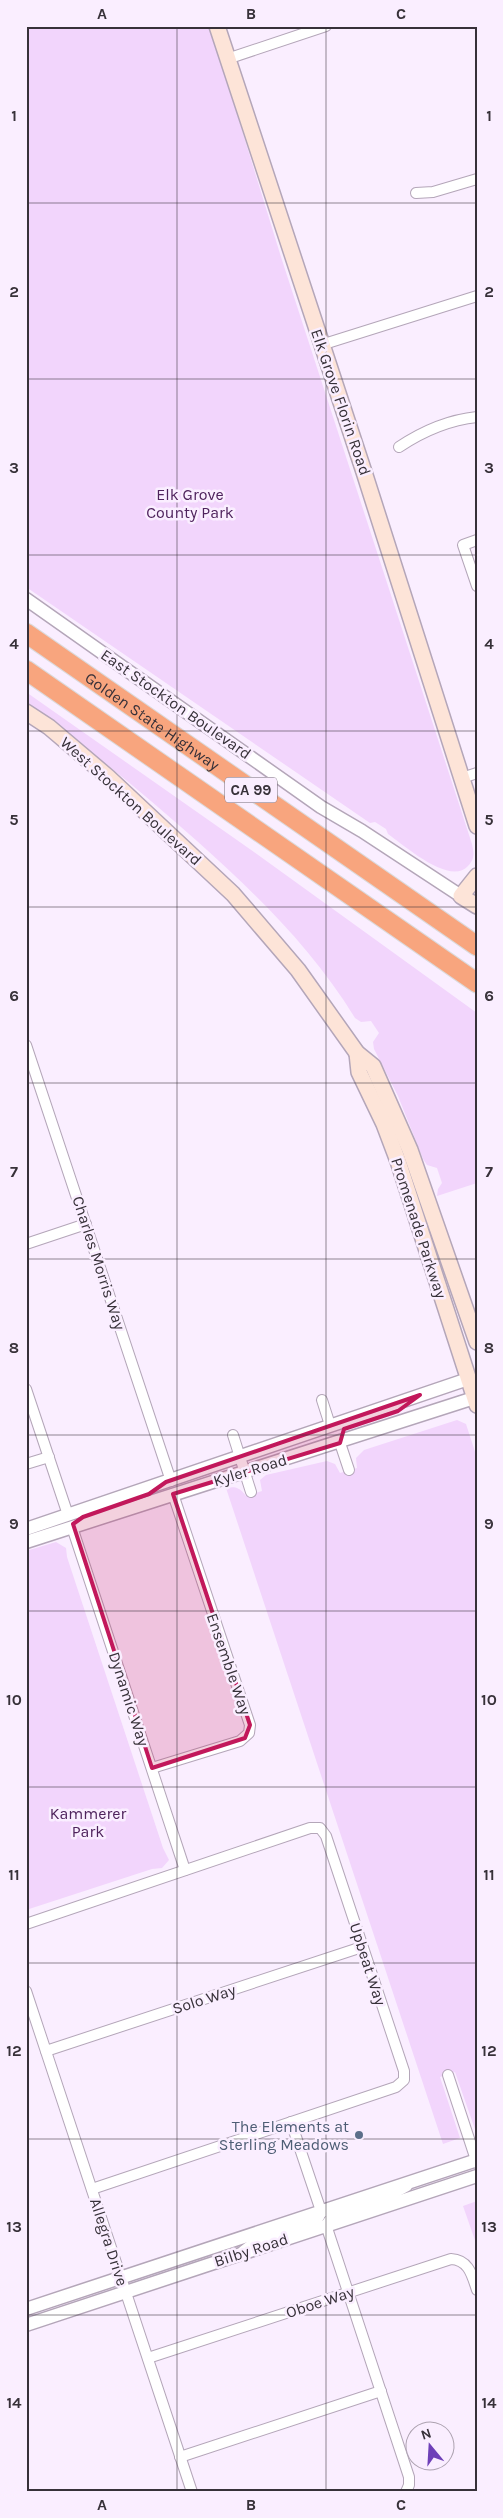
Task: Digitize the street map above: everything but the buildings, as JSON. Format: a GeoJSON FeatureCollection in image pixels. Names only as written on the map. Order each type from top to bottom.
{"type":"FeatureCollection","features":[{"type":"Feature","properties":{"kind":"highway","name":"Golden State Highway"},"geometry":{"type":"LineString","coordinates":[[26,632],[477,946]]}},
{"type":"Feature","properties":{"kind":"highway","name":"Golden State Highway"},"geometry":{"type":"LineString","coordinates":[[26,670],[477,982]]}},
{"type":"Feature","properties":{"kind":"main road","name":"Elk Grove Florin Road"},"geometry":{"type":"LineString","coordinates":[[216,26],[321,346],[470,775],[477,809]]}},
{"type":"Feature","properties":{"kind":"main road","name":"West Stockton Boulevard"},"geometry":{"type":"LineString","coordinates":[[26,712],[49,727],[108,777],[233,894]]}},
{"type":"Feature","properties":{"kind":"main road","name":"Elk Grove Florin Road"},"geometry":{"type":"LineString","coordinates":[[470,775],[477,826]]}},
{"type":"Feature","properties":{"kind":"main road"},"geometry":{"type":"LineString","coordinates":[[472,902],[477,876]]}},
{"type":"Feature","properties":{"kind":"main road","name":"Promenade Parkway"},"geometry":{"type":"LineString","coordinates":[[233,894],[298,970],[357,1053],[373,1066],[384,1087],[421,1179],[477,1342]]}},
{"type":"Feature","properties":{"kind":"main road","name":"Promenade Parkway"},"geometry":{"type":"LineString","coordinates":[[357,1053],[359,1072],[384,1124],[476,1402]]}},
{"type":"Feature","properties":{"kind":"main road"},"geometry":{"type":"LineString","coordinates":[[384,1124],[392,1127],[410,1170],[415,1178],[421,1179]]}},
{"type":"Feature","properties":{"kind":"main road"},"geometry":{"type":"LineString","coordinates":[[407,1190],[414,1192],[418,1196],[437,1242],[444,1246]]}},
{"type":"Feature","properties":{"kind":"street"},"geometry":{"type":"LineString","coordinates":[[227,59],[326,26]]}},
{"type":"Feature","properties":{"kind":"street"},"geometry":{"type":"LineString","coordinates":[[416,193],[444,190],[477,179]]}},
{"type":"Feature","properties":{"kind":"street"},"geometry":{"type":"LineString","coordinates":[[321,346],[477,296]]}},
{"type":"Feature","properties":{"kind":"street"},"geometry":{"type":"LineString","coordinates":[[399,447],[428,430],[447,423],[477,417]]}},
{"type":"Feature","properties":{"kind":"street"},"geometry":{"type":"LineString","coordinates":[[477,540],[463,545],[477,586]]}},
{"type":"Feature","properties":{"kind":"street","name":"East Stockton Boulevard"},"geometry":{"type":"LineString","coordinates":[[26,598],[322,807],[362,830],[472,902]]}},
{"type":"Feature","properties":{"kind":"street","name":"Charles Morris Way"},"geometry":{"type":"LineString","coordinates":[[26,1045],[169,1481]]}},
{"type":"Feature","properties":{"kind":"street"},"geometry":{"type":"LineString","coordinates":[[26,1244],[86,1224]]}},
{"type":"Feature","properties":{"kind":"street","name":"Kyler Road"},"geometry":{"type":"LineString","coordinates":[[26,1542],[70,1521],[169,1481],[468,1379]]}},
{"type":"Feature","properties":{"kind":"street","name":"Dynamic Way"},"geometry":{"type":"LineString","coordinates":[[26,1389],[186,1870]]}},
{"type":"Feature","properties":{"kind":"street"},"geometry":{"type":"LineString","coordinates":[[349,1470],[339,1436],[344,1429],[398,1411],[420,1395]]}},
{"type":"Feature","properties":{"kind":"street"},"geometry":{"type":"LineString","coordinates":[[322,1400],[330,1425]]}},
{"type":"Feature","properties":{"kind":"street","name":"Kyler Road"},"geometry":{"type":"LineString","coordinates":[[26,1529],[70,1521],[173,1494],[476,1402]]}},
{"type":"Feature","properties":{"kind":"street"},"geometry":{"type":"LineString","coordinates":[[232,1435],[251,1492]]}},
{"type":"Feature","properties":{"kind":"street"},"geometry":{"type":"LineString","coordinates":[[26,1464],[49,1457]]}},
{"type":"Feature","properties":{"kind":"street","name":"Ensemble Way"},"geometry":{"type":"LineString","coordinates":[[152,1768],[240,1741],[250,1733],[250,1725],[173,1494]]}},
{"type":"Feature","properties":{"kind":"street"},"geometry":{"type":"LineString","coordinates":[[26,1536],[70,1521]]}},
{"type":"Feature","properties":{"kind":"street","name":"Upbeat Way"},"geometry":{"type":"LineString","coordinates":[[26,1924],[310,1828],[320,1828],[326,1836],[404,2071],[404,2080],[396,2087],[92,2189]]}},
{"type":"Feature","properties":{"kind":"street","name":"Solo Way"},"geometry":{"type":"LineString","coordinates":[[46,2051],[362,1947]]}},
{"type":"Feature","properties":{"kind":"street","name":"Allegra Drive"},"geometry":{"type":"LineString","coordinates":[[26,1991],[192,2492]]}},
{"type":"Feature","properties":{"kind":"street"},"geometry":{"type":"LineString","coordinates":[[448,2075],[476,2161]]}},
{"type":"Feature","properties":{"kind":"street"},"geometry":{"type":"LineString","coordinates":[[239,2254],[261,2240],[313,2222],[321,2211],[291,2122]]}},
{"type":"Feature","properties":{"kind":"street","name":"Bilby Road"},"geometry":{"type":"LineString","coordinates":[[26,2309],[476,2161]]}},
{"type":"Feature","properties":{"kind":"street","name":"Bilby Road"},"geometry":{"type":"LineString","coordinates":[[26,2325],[477,2176]]}},
{"type":"Feature","properties":{"kind":"street"},"geometry":{"type":"LineString","coordinates":[[406,2492],[409,2485],[409,2477],[326,2225],[338,2213],[394,2194],[414,2181]]}},
{"type":"Feature","properties":{"kind":"street","name":"Oboe Way"},"geometry":{"type":"LineString","coordinates":[[148,2358],[452,2259],[461,2261],[469,2267],[477,2290]]}},
{"type":"Feature","properties":{"kind":"street"},"geometry":{"type":"LineString","coordinates":[[180,2457],[381,2391]]}},
{"type":"Feature","properties":{"kind":"highlighted area"},"geometry":{"type":"Polygon","coordinates":[[[420,1395],[398,1411],[344,1429],[340,1443],[173,1494],[250,1725],[245,1738],[152,1768],[73,1524],[83,1517],[149,1494],[166,1482],[420,1395]]]}},
{"type":"Feature","properties":{"kind":"green space","name":"Elk Grove County Park"},"geometry":{"type":"Polygon","coordinates":[[[26,26],[210,26],[281,257],[472,844],[472,861],[460,871],[439,868],[416,855],[388,834],[386,829],[375,822],[370,823],[26,587],[26,26]]]}},
{"type":"Feature","properties":{"kind":"green space"},"geometry":{"type":"Polygon","coordinates":[[[26,692],[254,852],[477,1013],[477,1183],[437,1196],[438,1189],[442,1183],[437,1168],[427,1165],[423,1159],[398,1096],[374,1049],[373,1042],[379,1033],[371,1021],[361,1022],[355,1018],[321,969],[302,946],[241,882],[135,788],[70,736],[26,704],[26,692]]]}},
{"type":"Feature","properties":{"kind":"green space"},"geometry":{"type":"Polygon","coordinates":[[[457,1420],[466,1424],[477,1458],[477,2135],[455,2072],[440,2077],[460,2138],[443,2144],[226,1488],[238,1488],[246,1496],[262,1491],[260,1480],[266,1475],[327,1461],[335,1464],[340,1473],[357,1468],[356,1458],[364,1450],[457,1420]]]}},
{"type":"Feature","properties":{"kind":"green space","name":"Kammerer Park"},"geometry":{"type":"Polygon","coordinates":[[[56,1542],[66,1548],[67,1557],[163,1848],[169,1860],[162,1868],[152,1869],[26,1910],[26,1551],[56,1542]]]}},
{"type":"Feature","properties":{"kind":"green space"},"geometry":{"type":"Polygon","coordinates":[[[477,2201],[477,2246],[463,2206],[477,2201]]]}},
{"type":"Feature","properties":{"kind":"place","name":"The Elements at Sterling Meadows"},"geometry":{"type":"Point","coordinates":[359,2135]}}]}
